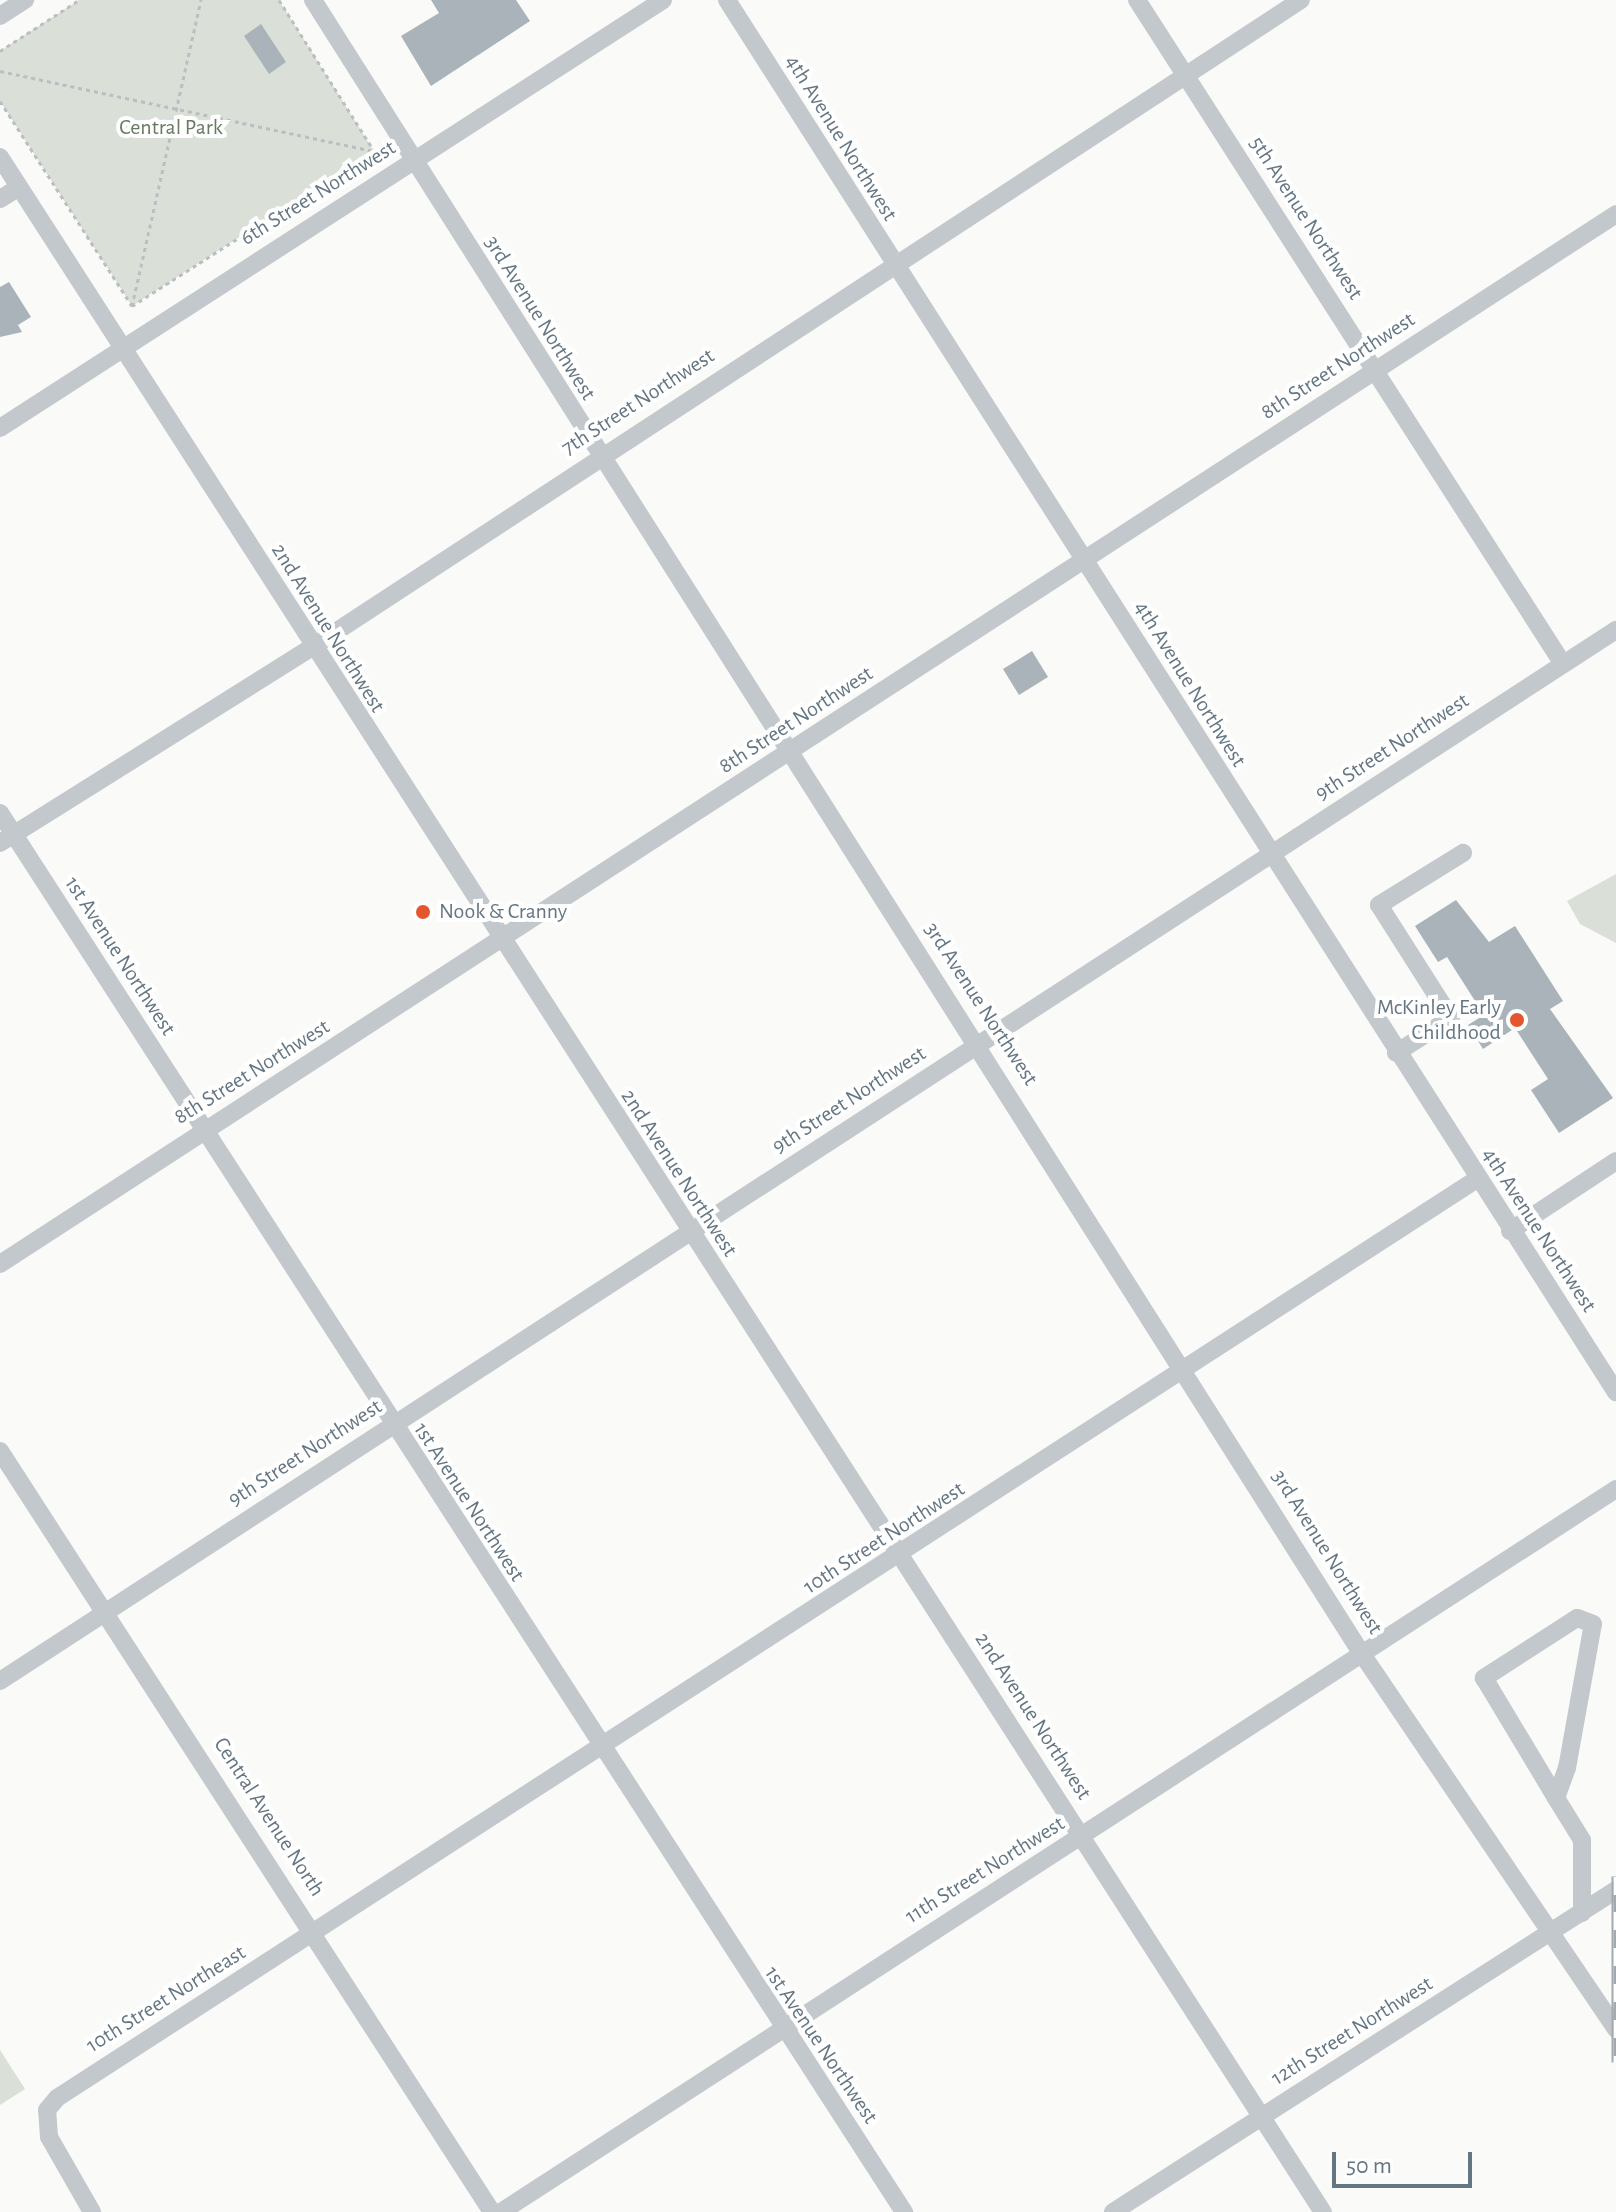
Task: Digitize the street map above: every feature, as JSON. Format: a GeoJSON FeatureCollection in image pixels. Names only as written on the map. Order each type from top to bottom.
{"type":"FeatureCollection","features":[{"type":"Feature","properties":{"kind":"street"},"geometry":{"type":"LineString","coordinates":[[0,16],[25,0]]}},
{"type":"Feature","properties":{"kind":"street","name":"3rd Avenue Northwest"},"geometry":{"type":"LineString","coordinates":[[313,0],[598,456],[979,1043],[1360,1651],[1616,2029]]}},
{"type":"Feature","properties":{"kind":"street","name":"6th Street Northwest"},"geometry":{"type":"LineString","coordinates":[[0,428],[124,345],[663,0]]}},
{"type":"Feature","properties":{"kind":"street","name":"4th Avenue Northwest"},"geometry":{"type":"LineString","coordinates":[[727,0],[893,267],[1616,1392]]}},
{"type":"Feature","properties":{"kind":"street","name":"5th Avenue Northwest"},"geometry":{"type":"LineString","coordinates":[[1137,0],[1377,369],[1563,664]]}},
{"type":"Feature","properties":{"kind":"street","name":"7th Street Northwest"},"geometry":{"type":"LineString","coordinates":[[7,839],[311,648],[598,456],[1301,0]]}},
{"type":"Feature","properties":{"kind":"street","name":"2nd Avenue Northwest"},"geometry":{"type":"LineString","coordinates":[[0,157],[124,345],[311,648],[902,1556],[1323,2212]]}},
{"type":"Feature","properties":{"kind":"street"},"geometry":{"type":"LineString","coordinates":[[0,199],[19,187]]}},
{"type":"Feature","properties":{"kind":"street","name":"8th Street Northwest"},"geometry":{"type":"LineString","coordinates":[[0,1264],[501,942],[1616,214]]}},
{"type":"Feature","properties":{"kind":"street","name":"9th Street Northwest"},"geometry":{"type":"LineString","coordinates":[[0,1681],[1616,630]]}},
{"type":"Feature","properties":{"kind":"street","name":"1st Avenue Northwest"},"geometry":{"type":"LineString","coordinates":[[0,813],[7,839],[203,1131],[779,2027],[904,2212]]}},
{"type":"Feature","properties":{"kind":"street"},"geometry":{"type":"LineString","coordinates":[[1396,1053],[1451,1018],[1379,905],[1463,853]]}},
{"type":"Feature","properties":{"kind":"street"},"geometry":{"type":"LineString","coordinates":[[1510,1231],[1616,1161]]}},
{"type":"Feature","properties":{"kind":"street","name":"10th Street Northwest"},"geometry":{"type":"LineString","coordinates":[[315,1933],[598,1747],[902,1556],[1477,1179]]}},
{"type":"Feature","properties":{"kind":"street","name":"Central Avenue North"},"geometry":{"type":"LineString","coordinates":[[0,1451],[109,1612],[492,2212]]}},
{"type":"Feature","properties":{"kind":"street","name":"11th Street Northwest"},"geometry":{"type":"LineString","coordinates":[[501,2212],[779,2027],[1082,1837],[1360,1651],[1616,1489]]}},
{"type":"Feature","properties":{"kind":"street"},"geometry":{"type":"LineString","coordinates":[[1556,1798],[1567,1768],[1593,1624],[1577,1618],[1484,1678],[1556,1798],[1582,1840],[1582,1913]]}},
{"type":"Feature","properties":{"kind":"street","name":"12th Street Northwest"},"geometry":{"type":"LineString","coordinates":[[1113,2212],[1616,1890]]}},
{"type":"Feature","properties":{"kind":"street","name":"10th Street Northeast"},"geometry":{"type":"LineString","coordinates":[[92,2212],[49,2137],[47,2110],[69,2090],[315,1933]]}},
{"type":"Feature","properties":{"kind":"path"},"geometry":{"type":"LineString","coordinates":[[0,51],[79,0]]}},
{"type":"Feature","properties":{"kind":"path"},"geometry":{"type":"LineString","coordinates":[[132,306],[201,0]]}},
{"type":"Feature","properties":{"kind":"path"},"geometry":{"type":"LineString","coordinates":[[279,0],[374,151]]}},
{"type":"Feature","properties":{"kind":"path"},"geometry":{"type":"LineString","coordinates":[[0,71],[374,151]]}},
{"type":"Feature","properties":{"kind":"path"},"geometry":{"type":"LineString","coordinates":[[0,101],[132,306]]}},
{"type":"Feature","properties":{"kind":"path"},"geometry":{"type":"LineString","coordinates":[[132,306],[374,151]]}},
{"type":"Feature","properties":{"kind":"green space","name":"Central Park"},"geometry":{"type":"Polygon","coordinates":[[[79,0],[279,0],[374,151],[132,306],[0,101],[0,51],[79,0]]]}},
{"type":"Feature","properties":{"kind":"green space"},"geometry":{"type":"Polygon","coordinates":[[[1616,874],[1616,943],[1580,924],[1567,901],[1616,874]]]}},
{"type":"Feature","properties":{"kind":"green space"},"geometry":{"type":"Polygon","coordinates":[[[0,2050],[25,2089],[0,2105],[0,2050]]]}},
{"type":"Feature","properties":{"kind":"building"},"geometry":{"type":"Polygon","coordinates":[[[431,0],[516,0],[530,21],[431,86],[401,36],[439,13],[431,0]]]}},
{"type":"Feature","properties":{"kind":"building"},"geometry":{"type":"Polygon","coordinates":[[[261,24],[286,62],[269,74],[244,36],[261,24]]]}},
{"type":"Feature","properties":{"kind":"building"},"geometry":{"type":"Polygon","coordinates":[[[9,282],[31,317],[18,325],[22,332],[0,337],[0,287],[9,282]]]}},
{"type":"Feature","properties":{"kind":"building"},"geometry":{"type":"Polygon","coordinates":[[[1032,651],[1048,677],[1019,695],[1003,669],[1032,651]]]}},
{"type":"Feature","properties":{"kind":"building","name":"McKinley Early Childhood"},"geometry":{"type":"Polygon","coordinates":[[[1456,900],[1489,942],[1515,926],[1563,1001],[1550,1009],[1613,1098],[1559,1133],[1531,1090],[1548,1079],[1515,1028],[1483,1049],[1468,1025],[1484,1015],[1447,957],[1438,962],[1415,926],[1456,900]]]}},
{"type":"Feature","properties":{"kind":"railway"},"geometry":{"type":"LineString","coordinates":[[1616,1876],[1616,2062]]}},
{"type":"Feature","properties":{"kind":"place","name":"Nook & Cranny"},"geometry":{"type":"Point","coordinates":[423,912]}},
{"type":"Feature","properties":{"kind":"place","name":"McKinley Early Childhood"},"geometry":{"type":"Point","coordinates":[1517,1020]}}]}
